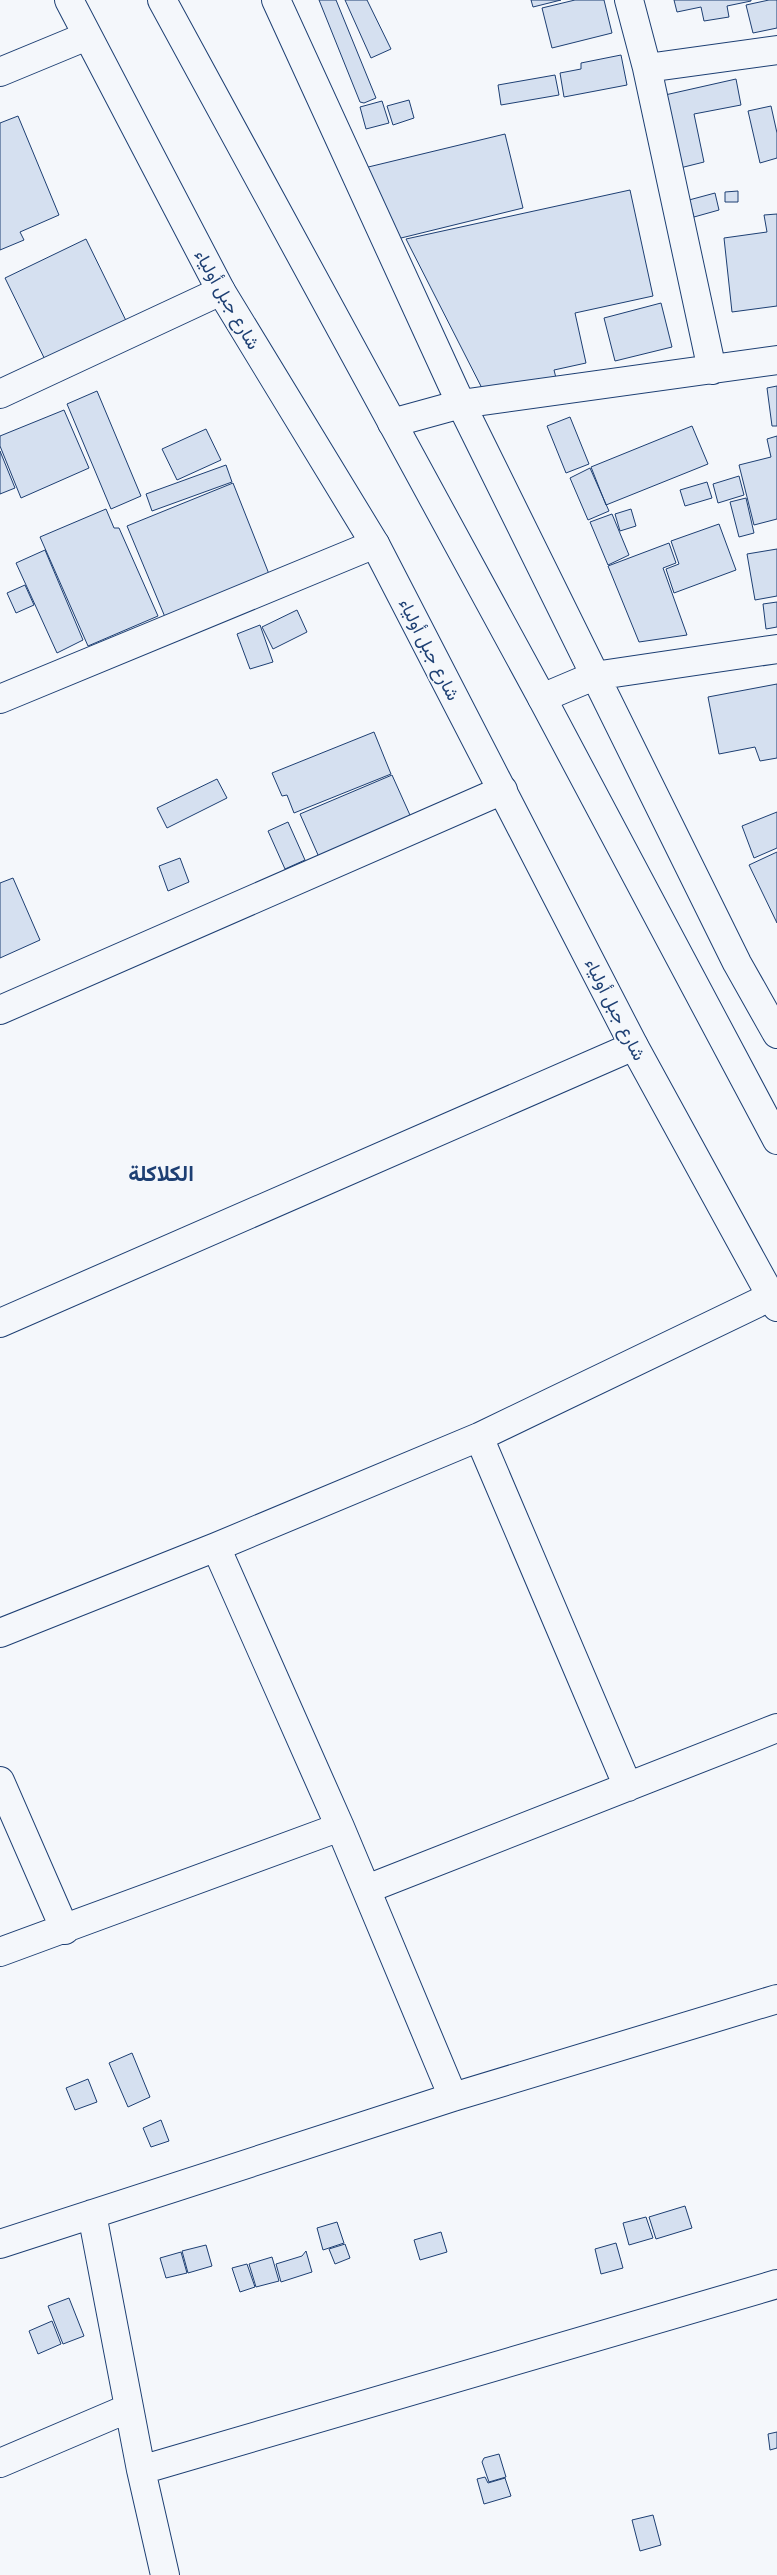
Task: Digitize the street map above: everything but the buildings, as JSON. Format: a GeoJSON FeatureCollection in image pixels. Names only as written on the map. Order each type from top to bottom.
{"type":"FeatureCollection","features":[{"type":"Feature","properties":{"kind":"street","name":"شارع جبل أولياء"},"geometry":{"type":"LineString","coordinates":[[69,0],[221,290],[375,544],[634,1046],[774,1301]]}},
{"type":"Feature","properties":{"kind":"street"},"geometry":{"type":"LineString","coordinates":[[162,0],[542,698],[777,1140]]}},
{"type":"Feature","properties":{"kind":"street"},"geometry":{"type":"LineString","coordinates":[[276,0],[461,404],[594,676],[738,963],[777,1034]]}},
{"type":"Feature","properties":{"kind":"street"},"geometry":{"type":"LineString","coordinates":[[629,0],[647,68],[712,370]]}},
{"type":"Feature","properties":{"kind":"street"},"geometry":{"type":"LineString","coordinates":[[0,72],[87,36]]}},
{"type":"Feature","properties":{"kind":"street"},"geometry":{"type":"LineString","coordinates":[[647,68],[777,50]]}},
{"type":"Feature","properties":{"kind":"street"},"geometry":{"type":"LineString","coordinates":[[0,394],[221,290]]}},
{"type":"Feature","properties":{"kind":"street"},"geometry":{"type":"LineString","coordinates":[[392,423],[461,404],[777,360]]}},
{"type":"Feature","properties":{"kind":"street"},"geometry":{"type":"LineString","coordinates":[[0,699],[375,544]]}},
{"type":"Feature","properties":{"kind":"street"},"geometry":{"type":"LineString","coordinates":[[542,698],[594,676],[777,649]]}},
{"type":"Feature","properties":{"kind":"street"},"geometry":{"type":"LineString","coordinates":[[0,1010],[503,790]]}},
{"type":"Feature","properties":{"kind":"street"},"geometry":{"type":"LineString","coordinates":[[0,1323],[634,1046]]}},
{"type":"Feature","properties":{"kind":"street"},"geometry":{"type":"LineString","coordinates":[[0,1633],[216,1547],[479,1437],[774,1301]]}},
{"type":"Feature","properties":{"kind":"street"},"geometry":{"type":"LineString","coordinates":[[479,1437],[628,1787]]}},
{"type":"Feature","properties":{"kind":"street"},"geometry":{"type":"LineString","coordinates":[[216,1547],[367,1889],[453,2097]]}},
{"type":"Feature","properties":{"kind":"street"},"geometry":{"type":"LineString","coordinates":[[367,1889],[777,1728]]}},
{"type":"Feature","properties":{"kind":"street"},"geometry":{"type":"LineString","coordinates":[[0,1782],[65,1930]]}},
{"type":"Feature","properties":{"kind":"street"},"geometry":{"type":"LineString","coordinates":[[0,1952],[65,1930],[340,1827]]}},
{"type":"Feature","properties":{"kind":"street"},"geometry":{"type":"LineString","coordinates":[[0,2244],[453,2097],[777,2000]]}},
{"type":"Feature","properties":{"kind":"street"},"geometry":{"type":"LineString","coordinates":[[92,2214],[129,2408],[165,2575]]}},
{"type":"Feature","properties":{"kind":"street"},"geometry":{"type":"LineString","coordinates":[[142,2470],[777,2284]]}},
{"type":"Feature","properties":{"kind":"street"},"geometry":{"type":"LineString","coordinates":[[0,2463],[129,2408]]}},
{"type":"Feature","properties":{"kind":"district","name":"الكلاكلة"},"geometry":{"type":"Point","coordinates":[161,1172]}}]}
